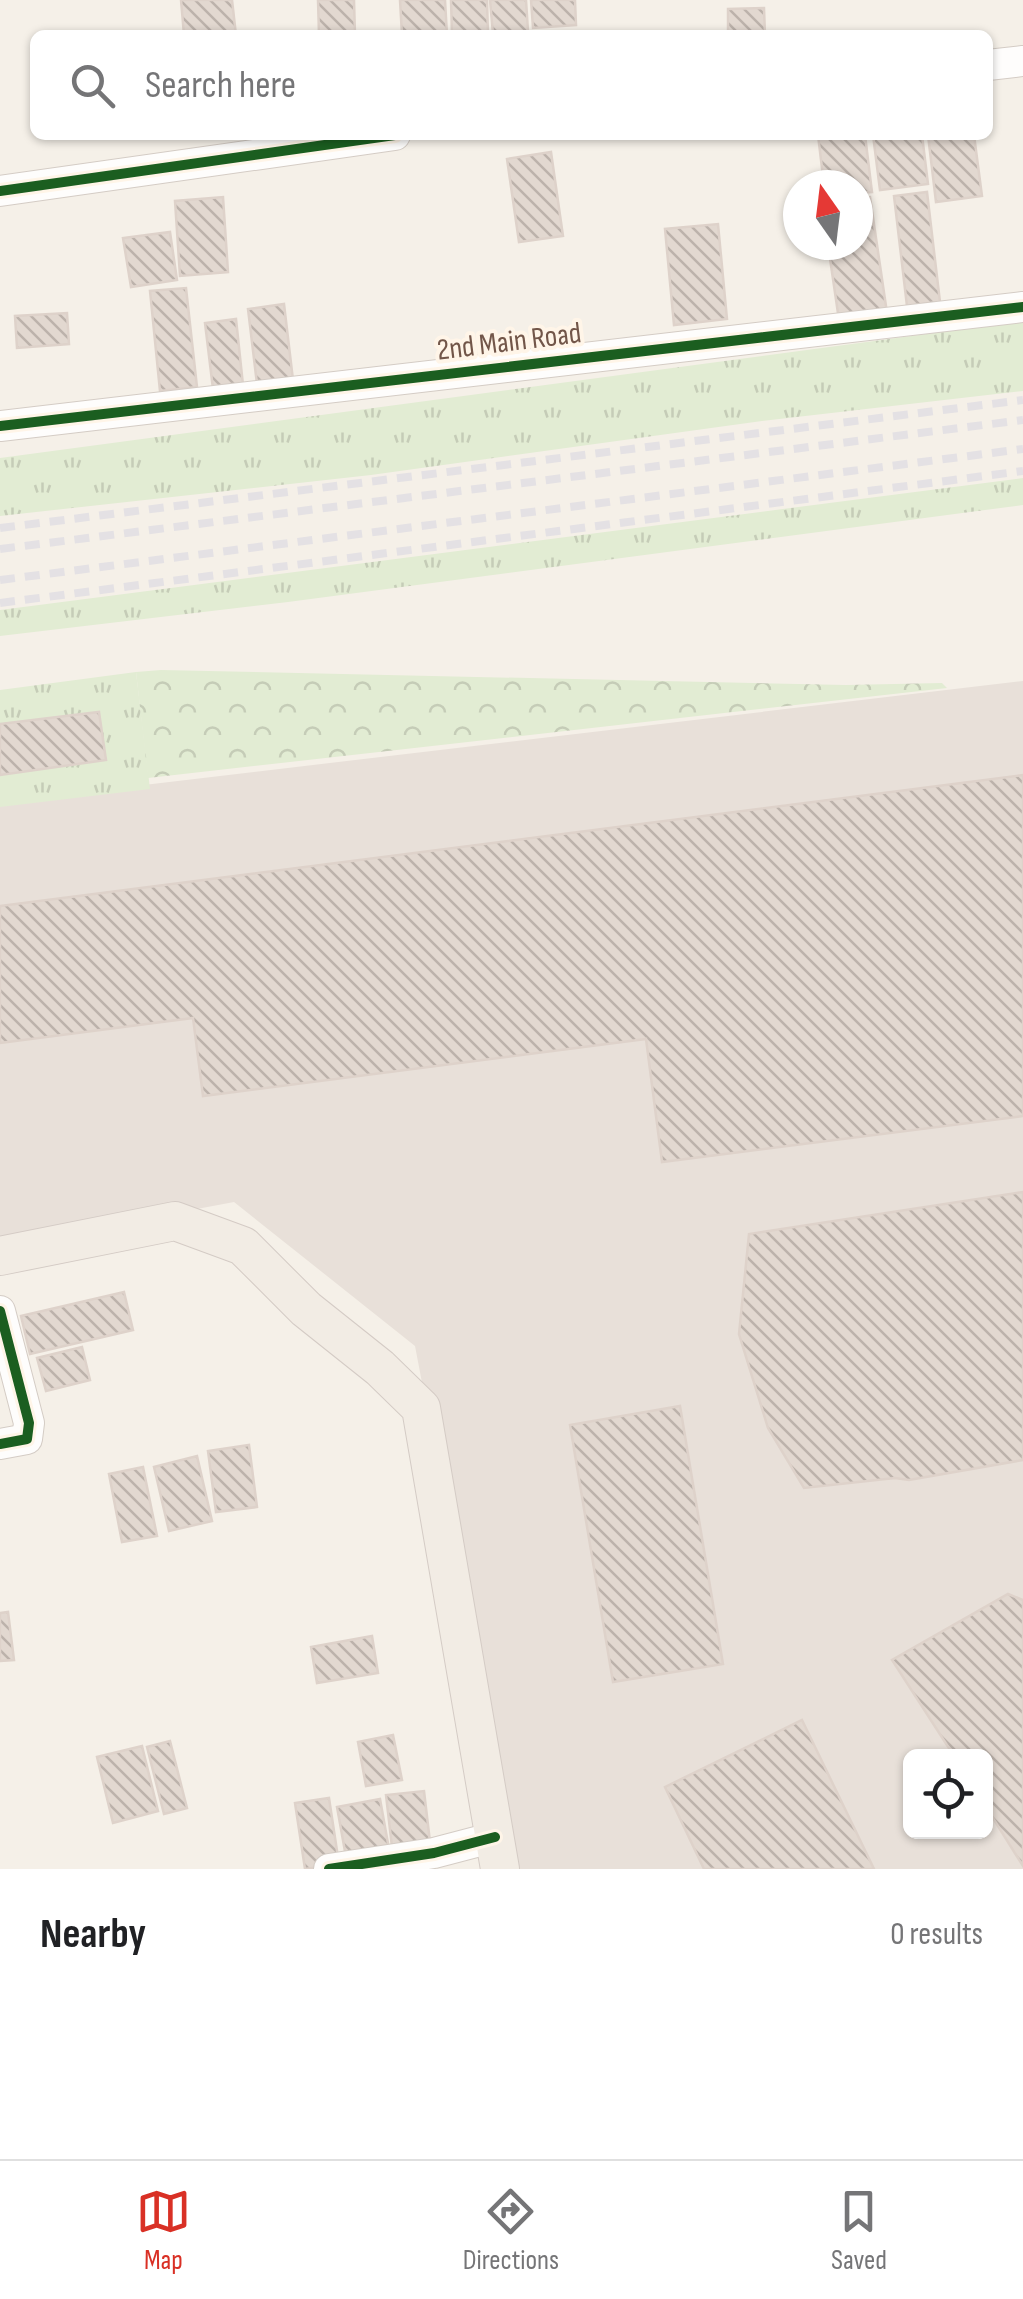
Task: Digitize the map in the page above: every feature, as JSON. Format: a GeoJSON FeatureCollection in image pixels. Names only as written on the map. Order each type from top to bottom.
{"type":"FeatureCollection","features":[{"type":"Feature","properties":{"kind":"main road"},"geometry":{"type":"LineString","coordinates":[[0,1256],[174,1220],[243,1246],[306,1309],[380,1368],[422,1408],[498,1853]]}},
{"type":"Feature","properties":{"kind":"street"},"geometry":{"type":"LineString","coordinates":[[993,65],[1023,62]]}},
{"type":"Feature","properties":{"kind":"street"},"geometry":{"type":"LineString","coordinates":[[0,190],[359,140]]}},
{"type":"Feature","properties":{"kind":"street","name":"2nd Main Road"},"geometry":{"type":"LineString","coordinates":[[0,426],[1023,307]]}},
{"type":"Feature","properties":{"kind":"street"},"geometry":{"type":"LineString","coordinates":[[0,1311],[29,1423],[27,1439],[0,1444]]}},
{"type":"Feature","properties":{"kind":"street"},"geometry":{"type":"LineString","coordinates":[[329,1869],[434,1853],[498,1853]]}},
{"type":"Feature","properties":{"kind":"shaded area"},"geometry":{"type":"Polygon","coordinates":[[[1023,681],[1023,1869],[515,1869],[415,1346],[234,1202],[0,1246],[0,802],[1023,681]]]}},
{"type":"Feature","properties":{"kind":"green space"},"geometry":{"type":"Polygon","coordinates":[[[1023,321],[1023,391],[762,421],[371,475],[0,516],[0,458],[1023,321]]]}},
{"type":"Feature","properties":{"kind":"green space"},"geometry":{"type":"Polygon","coordinates":[[[1023,478],[1023,505],[0,636],[0,610],[1023,478]]]}},
{"type":"Feature","properties":{"kind":"green space"},"geometry":{"type":"Polygon","coordinates":[[[136,672],[150,789],[0,807],[0,690],[136,672]]]}},
{"type":"Feature","properties":{"kind":"green space"},"geometry":{"type":"Polygon","coordinates":[[[136,672],[846,685],[942,683],[947,688],[148,778],[136,672]]]}},
{"type":"Feature","properties":{"kind":"building"},"geometry":{"type":"Polygon","coordinates":[[[181,0],[232,0],[235,30],[184,30],[181,0]]]}},
{"type":"Feature","properties":{"kind":"building"},"geometry":{"type":"Polygon","coordinates":[[[318,0],[354,0],[355,30],[319,30],[318,0]]]}},
{"type":"Feature","properties":{"kind":"building"},"geometry":{"type":"Polygon","coordinates":[[[400,0],[445,0],[447,30],[402,30],[400,0]]]}},
{"type":"Feature","properties":{"kind":"building"},"geometry":{"type":"Polygon","coordinates":[[[451,0],[487,0],[488,30],[452,30],[451,0]]]}},
{"type":"Feature","properties":{"kind":"building"},"geometry":{"type":"Polygon","coordinates":[[[490,0],[526,0],[528,30],[493,30],[490,0]]]}},
{"type":"Feature","properties":{"kind":"building"},"geometry":{"type":"Polygon","coordinates":[[[531,0],[575,0],[576,25],[533,28],[531,0]]]}},
{"type":"Feature","properties":{"kind":"building"},"geometry":{"type":"Polygon","coordinates":[[[764,8],[765,30],[728,30],[728,9],[764,8]]]}},
{"type":"Feature","properties":{"kind":"building"},"geometry":{"type":"Polygon","coordinates":[[[819,140],[866,140],[869,170],[822,170],[819,140]]]}},
{"type":"Feature","properties":{"kind":"building"},"geometry":{"type":"Polygon","coordinates":[[[874,140],[923,140],[928,184],[880,190],[874,140]]]}},
{"type":"Feature","properties":{"kind":"building"},"geometry":{"type":"Polygon","coordinates":[[[929,140],[975,140],[982,196],[936,202],[929,140]]]}},
{"type":"Feature","properties":{"kind":"building"},"geometry":{"type":"Polygon","coordinates":[[[551,152],[563,236],[519,242],[507,159],[551,152]]]}},
{"type":"Feature","properties":{"kind":"building"},"geometry":{"type":"Polygon","coordinates":[[[927,192],[940,302],[907,306],[894,196],[927,192]]]}},
{"type":"Feature","properties":{"kind":"building"},"geometry":{"type":"Polygon","coordinates":[[[223,197],[228,272],[180,276],[175,201],[223,197]]]}},
{"type":"Feature","properties":{"kind":"building"},"geometry":{"type":"Polygon","coordinates":[[[873,217],[887,313],[839,320],[830,260],[873,260],[873,217]]]}},
{"type":"Feature","properties":{"kind":"building"},"geometry":{"type":"Polygon","coordinates":[[[718,224],[727,319],[674,325],[665,229],[718,224]]]}},
{"type":"Feature","properties":{"kind":"building"},"geometry":{"type":"Polygon","coordinates":[[[170,232],[177,280],[131,287],[123,238],[170,232]]]}},
{"type":"Feature","properties":{"kind":"building"},"geometry":{"type":"Polygon","coordinates":[[[186,288],[197,387],[160,391],[150,291],[186,288]]]}},
{"type":"Feature","properties":{"kind":"building"},"geometry":{"type":"Polygon","coordinates":[[[284,304],[293,380],[257,384],[248,309],[284,304]]]}},
{"type":"Feature","properties":{"kind":"building"},"geometry":{"type":"Polygon","coordinates":[[[67,313],[69,344],[17,348],[15,316],[67,313]]]}},
{"type":"Feature","properties":{"kind":"building"},"geometry":{"type":"Polygon","coordinates":[[[236,319],[243,385],[213,389],[205,323],[236,319]]]}},
{"type":"Feature","properties":{"kind":"building"},"geometry":{"type":"Polygon","coordinates":[[[99,712],[106,760],[0,775],[0,724],[99,712]]]}},
{"type":"Feature","properties":{"kind":"building"},"geometry":{"type":"Polygon","coordinates":[[[1023,775],[1023,1116],[662,1162],[646,1039],[203,1096],[193,1018],[0,1043],[0,906],[1023,775]]]}},
{"type":"Feature","properties":{"kind":"building"},"geometry":{"type":"Polygon","coordinates":[[[1023,1192],[1023,1460],[909,1480],[895,1478],[804,1488],[768,1428],[739,1334],[749,1234],[1023,1192]]]}},
{"type":"Feature","properties":{"kind":"building"},"geometry":{"type":"Polygon","coordinates":[[[124,1292],[133,1330],[30,1354],[21,1316],[124,1292]]]}},
{"type":"Feature","properties":{"kind":"building"},"geometry":{"type":"Polygon","coordinates":[[[82,1347],[90,1380],[46,1391],[37,1358],[82,1347]]]}},
{"type":"Feature","properties":{"kind":"building"},"geometry":{"type":"Polygon","coordinates":[[[680,1406],[723,1664],[613,1682],[570,1425],[680,1406]]]}},
{"type":"Feature","properties":{"kind":"building"},"geometry":{"type":"Polygon","coordinates":[[[249,1445],[257,1507],[216,1512],[208,1451],[249,1445]]]}},
{"type":"Feature","properties":{"kind":"building"},"geometry":{"type":"Polygon","coordinates":[[[197,1456],[212,1521],[169,1531],[154,1467],[197,1456]]]}},
{"type":"Feature","properties":{"kind":"building"},"geometry":{"type":"Polygon","coordinates":[[[143,1467],[157,1536],[122,1542],[109,1474],[143,1467]]]}},
{"type":"Feature","properties":{"kind":"building"},"geometry":{"type":"Polygon","coordinates":[[[1008,1594],[1023,1600],[1023,1866],[993,1818],[993,1749],[949,1749],[892,1660],[1008,1594]]]}},
{"type":"Feature","properties":{"kind":"building"},"geometry":{"type":"Polygon","coordinates":[[[8,1612],[14,1660],[0,1661],[0,1613],[8,1612]]]}},
{"type":"Feature","properties":{"kind":"building"},"geometry":{"type":"Polygon","coordinates":[[[372,1636],[378,1673],[317,1683],[311,1647],[372,1636]]]}},
{"type":"Feature","properties":{"kind":"building"},"geometry":{"type":"Polygon","coordinates":[[[802,1720],[874,1869],[704,1869],[665,1787],[802,1720]]]}},
{"type":"Feature","properties":{"kind":"building"},"geometry":{"type":"Polygon","coordinates":[[[393,1735],[402,1780],[366,1786],[358,1742],[393,1735]]]}},
{"type":"Feature","properties":{"kind":"building"},"geometry":{"type":"Polygon","coordinates":[[[170,1741],[187,1808],[164,1814],[147,1747],[170,1741]]]}},
{"type":"Feature","properties":{"kind":"building"},"geometry":{"type":"Polygon","coordinates":[[[142,1746],[158,1811],[113,1823],[97,1757],[142,1746]]]}},
{"type":"Feature","properties":{"kind":"building"},"geometry":{"type":"Polygon","coordinates":[[[424,1791],[430,1842],[392,1847],[386,1795],[424,1791]]]}},
{"type":"Feature","properties":{"kind":"building"},"geometry":{"type":"Polygon","coordinates":[[[329,1798],[339,1864],[305,1869],[295,1803],[329,1798]]]}},
{"type":"Feature","properties":{"kind":"building"},"geometry":{"type":"Polygon","coordinates":[[[380,1799],[389,1849],[346,1857],[337,1807],[380,1799]]]}},
{"type":"Feature","properties":{"kind":"railway"},"geometry":{"type":"LineString","coordinates":[[0,528],[1023,400]]}},
{"type":"Feature","properties":{"kind":"railway"},"geometry":{"type":"LineString","coordinates":[[0,549],[1023,420]]}},
{"type":"Feature","properties":{"kind":"railway"},"geometry":{"type":"LineString","coordinates":[[0,580],[1023,449]]}},
{"type":"Feature","properties":{"kind":"railway"},"geometry":{"type":"LineString","coordinates":[[0,603],[1023,471]]}},
{"type":"Feature","properties":{"kind":"cycle path"},"geometry":{"type":"LineString","coordinates":[[0,191],[360,140]]}},
{"type":"Feature","properties":{"kind":"cycle path"},"geometry":{"type":"LineString","coordinates":[[0,426],[1023,307]]}},
{"type":"Feature","properties":{"kind":"cycle path"},"geometry":{"type":"LineString","coordinates":[[0,1311],[29,1423],[27,1439],[0,1444]]}},
{"type":"Feature","properties":{"kind":"cycle path"},"geometry":{"type":"LineString","coordinates":[[329,1869],[434,1853],[495,1837]]}}]}
